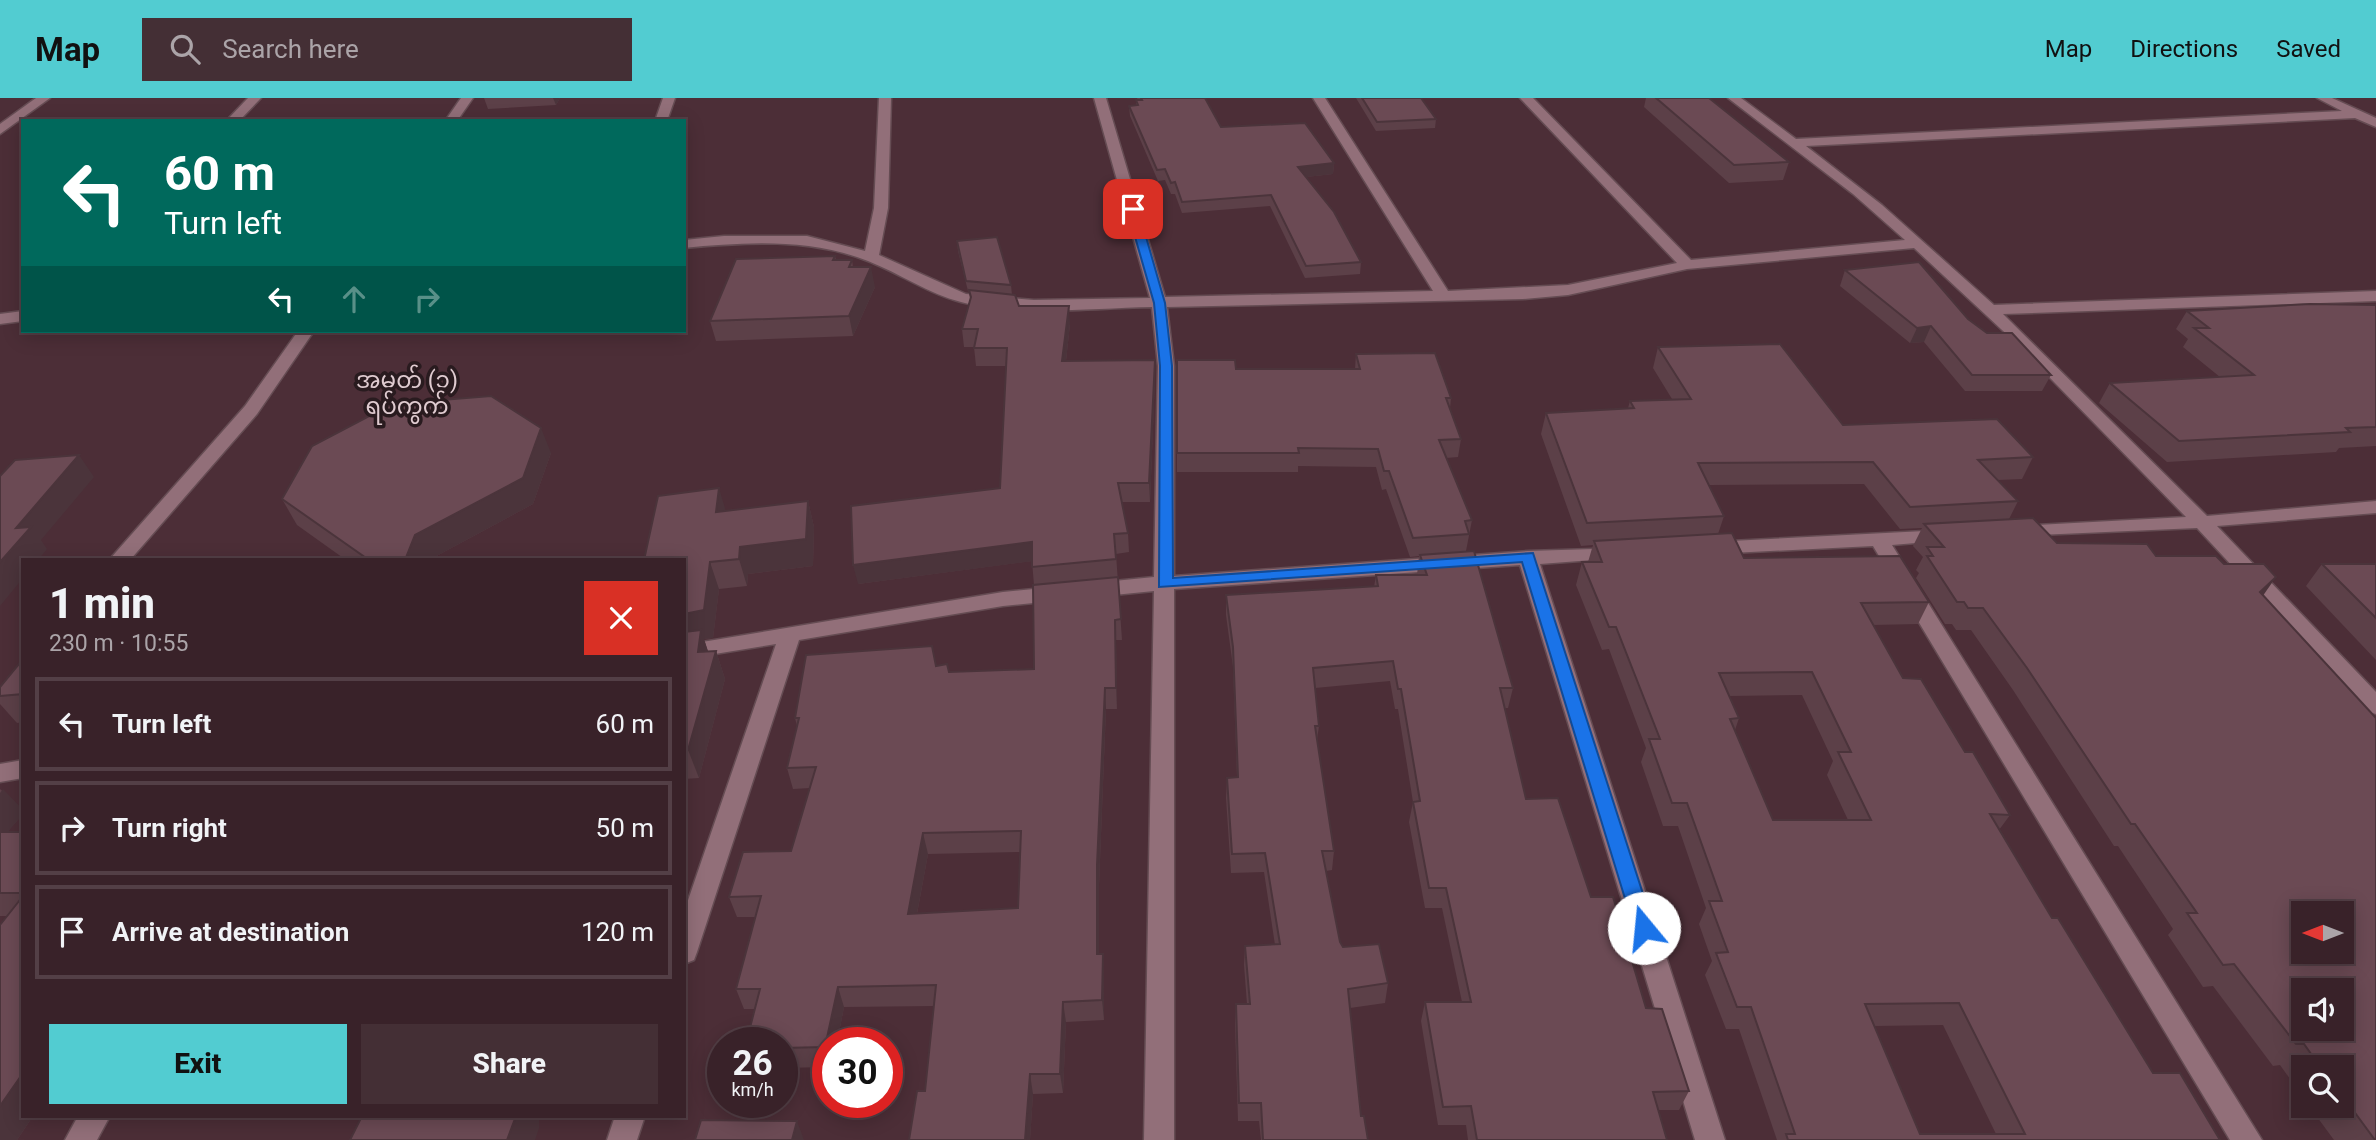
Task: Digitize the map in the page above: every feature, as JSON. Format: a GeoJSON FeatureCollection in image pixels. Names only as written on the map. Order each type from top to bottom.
{"type":"FeatureCollection","features":[{"type":"Feature","properties":{"kind":"street"},"geometry":{"type":"LineString","coordinates":[[0,130],[44,98]]}},
{"type":"Feature","properties":{"kind":"street"},"geometry":{"type":"LineString","coordinates":[[234,119],[255,98]]}},
{"type":"Feature","properties":{"kind":"street"},"geometry":{"type":"LineString","coordinates":[[452,119],[467,98]]}},
{"type":"Feature","properties":{"kind":"street"},"geometry":{"type":"LineString","coordinates":[[662,119],[669,98]]}},
{"type":"Feature","properties":{"kind":"street"},"geometry":{"type":"LineString","coordinates":[[871,257],[881,208],[885,98]]}},
{"type":"Feature","properties":{"kind":"street"},"geometry":{"type":"LineString","coordinates":[[1100,98],[1159,303],[1166,366],[1159,1140]]}},
{"type":"Feature","properties":{"kind":"street"},"geometry":{"type":"LineString","coordinates":[[1319,98],[1443,296]]}},
{"type":"Feature","properties":{"kind":"street"},"geometry":{"type":"LineString","coordinates":[[1526,98],[1687,265]]}},
{"type":"Feature","properties":{"kind":"street"},"geometry":{"type":"LineString","coordinates":[[1734,98],[1918,243],[1991,310],[2201,522],[2376,706]]}},
{"type":"Feature","properties":{"kind":"street"},"geometry":{"type":"LineString","coordinates":[[2323,98],[2376,123]]}},
{"type":"Feature","properties":{"kind":"street"},"geometry":{"type":"LineString","coordinates":[[1792,143],[2357,114]]}},
{"type":"Feature","properties":{"kind":"street"},"geometry":{"type":"LineString","coordinates":[[686,244],[724,240],[807,240],[871,257],[963,298],[1034,305],[1443,296],[1568,290],[1687,265],[1918,243]]}},
{"type":"Feature","properties":{"kind":"street"},"geometry":{"type":"LineString","coordinates":[[1991,310],[2376,296]]}},
{"type":"Feature","properties":{"kind":"street"},"geometry":{"type":"LineString","coordinates":[[0,319],[21,316]]}},
{"type":"Feature","properties":{"kind":"street"},"geometry":{"type":"LineString","coordinates":[[121,558],[251,410],[305,333]]}},
{"type":"Feature","properties":{"kind":"street"},"geometry":{"type":"LineString","coordinates":[[2000,533],[2201,522],[2376,507]]}},
{"type":"Feature","properties":{"kind":"street"},"geometry":{"type":"LineString","coordinates":[[1690,549],[1959,535]]}},
{"type":"Feature","properties":{"kind":"street"},"geometry":{"type":"LineString","coordinates":[[1879,539],[2247,1140]]}},
{"type":"Feature","properties":{"kind":"street"},"geometry":{"type":"LineString","coordinates":[[686,652],[1003,599],[1165,583],[1636,551]]}},
{"type":"Feature","properties":{"kind":"street"},"geometry":{"type":"LineString","coordinates":[[1528,557],[1710,1140]]}},
{"type":"Feature","properties":{"kind":"street"},"geometry":{"type":"LineString","coordinates":[[686,946],[790,635]]}},
{"type":"Feature","properties":{"kind":"street"},"geometry":{"type":"LineString","coordinates":[[0,773],[21,769]]}},
{"type":"Feature","properties":{"kind":"street"},"geometry":{"type":"LineString","coordinates":[[80,1140],[94,1118]]}},
{"type":"Feature","properties":{"kind":"street"},"geometry":{"type":"LineString","coordinates":[[622,1140],[629,1118]]}},
{"type":"Feature","properties":{"kind":"building"},"geometry":{"type":"Polygon","coordinates":[[[1141,98],[1205,98],[1221,127],[1305,123],[1334,163],[1298,167],[1334,212],[1361,262],[1306,266],[1271,195],[1182,202],[1175,182],[1171,183],[1165,169],[1157,170],[1129,106],[1138,105],[1136,100],[1142,100],[1141,98]]]}},
{"type":"Feature","properties":{"kind":"building"},"geometry":{"type":"Polygon","coordinates":[[[1362,98],[1421,98],[1436,119],[1377,122],[1362,98]]]}},
{"type":"Feature","properties":{"kind":"building"},"geometry":{"type":"Polygon","coordinates":[[[1656,98],[1709,98],[1789,162],[1734,165],[1656,98]]]}},
{"type":"Feature","properties":{"kind":"building"},"geometry":{"type":"Polygon","coordinates":[[[997,237],[1011,285],[966,281],[957,241],[997,237]]]}},
{"type":"Feature","properties":{"kind":"building"},"geometry":{"type":"Polygon","coordinates":[[[835,256],[833,260],[852,260],[849,267],[871,267],[849,316],[710,321],[736,259],[835,256]]]}},
{"type":"Feature","properties":{"kind":"building"},"geometry":{"type":"Polygon","coordinates":[[[1919,262],[1968,319],[1987,333],[2012,333],[2051,375],[1972,375],[1931,326],[1917,328],[1845,270],[1919,262]]]}},
{"type":"Feature","properties":{"kind":"building"},"geometry":{"type":"Polygon","coordinates":[[[969,290],[1015,295],[1019,306],[1069,306],[1062,361],[1155,360],[1149,483],[1118,483],[1128,533],[1114,534],[1116,559],[1032,567],[1032,542],[853,565],[851,506],[1000,488],[1007,348],[974,348],[978,329],[962,329],[971,297],[969,290]]]}},
{"type":"Feature","properties":{"kind":"building"},"geometry":{"type":"Polygon","coordinates":[[[2310,304],[2376,305],[2376,427],[2346,428],[2350,432],[2179,441],[2110,383],[2254,375],[2194,328],[2209,328],[2187,311],[2310,304]]]}},
{"type":"Feature","properties":{"kind":"building"},"geometry":{"type":"Polygon","coordinates":[[[1780,344],[1843,425],[1997,419],[2033,457],[1978,460],[2018,501],[1910,507],[1873,462],[1698,463],[1724,516],[1587,523],[1546,413],[1634,408],[1630,401],[1691,399],[1658,347],[1780,344]]]}},
{"type":"Feature","properties":{"kind":"building"},"geometry":{"type":"Polygon","coordinates":[[[1435,353],[1451,398],[1446,398],[1461,439],[1439,440],[1472,520],[1465,521],[1469,534],[1413,538],[1389,471],[1384,471],[1378,449],[1298,448],[1299,453],[1177,453],[1177,360],[1235,360],[1236,369],[1360,369],[1356,354],[1435,353]]]}},
{"type":"Feature","properties":{"kind":"building"},"geometry":{"type":"Polygon","coordinates":[[[491,396],[541,428],[523,478],[415,535],[406,558],[366,558],[282,499],[312,446],[392,404],[491,396]]]}},
{"type":"Feature","properties":{"kind":"building"},"geometry":{"type":"Polygon","coordinates":[[[79,455],[16,528],[31,527],[0,562],[0,476],[15,460],[79,455]]]}},
{"type":"Feature","properties":{"kind":"building"},"geometry":{"type":"Polygon","coordinates":[[[719,488],[716,512],[808,501],[806,539],[740,547],[739,559],[710,562],[704,610],[686,614],[686,558],[644,558],[658,496],[719,488]]]}},
{"type":"Feature","properties":{"kind":"building"},"geometry":{"type":"Polygon","coordinates":[[[2033,518],[2057,543],[2147,544],[2156,556],[2216,556],[2224,564],[2264,564],[2276,577],[2260,592],[2376,718],[2376,1140],[2354,1111],[2354,1055],[2312,1055],[2304,1044],[2296,1044],[2294,1041],[2354,1041],[2354,978],[2291,978],[2291,1038],[2234,964],[2223,965],[2187,913],[2197,913],[2135,824],[2131,824],[2027,668],[1983,608],[1968,608],[1964,602],[1957,602],[1927,556],[1933,556],[1927,547],[1944,547],[1924,524],[2033,518]]]}},
{"type":"Feature","properties":{"kind":"building"},"geometry":{"type":"Polygon","coordinates":[[[1732,533],[1744,558],[1900,556],[1929,602],[1861,603],[1903,678],[1921,679],[1965,752],[1973,752],[2010,815],[1990,814],[2052,918],[2058,918],[2153,1073],[2180,1073],[2220,1140],[1788,1140],[1786,1134],[1795,1134],[1751,1007],[1737,1007],[1716,953],[1728,952],[1709,901],[1722,901],[1687,803],[1672,803],[1649,739],[1660,739],[1616,627],[1609,627],[1582,562],[1602,562],[1594,541],[1732,533]],[[1812,672],[1719,673],[1739,718],[1730,719],[1773,820],[1871,820],[1838,752],[1851,752],[1812,672]],[[1959,1003],[1865,1004],[1920,1134],[2025,1134],[1959,1003]]]}},
{"type":"Feature","properties":{"kind":"building"},"geometry":{"type":"Polygon","coordinates":[[[1474,551],[1513,688],[1500,688],[1526,799],[1558,798],[1591,897],[1613,897],[1646,1008],[1662,1009],[1689,1091],[1653,1092],[1667,1140],[1477,1140],[1471,1106],[1443,1107],[1425,1002],[1471,1002],[1446,888],[1429,888],[1413,802],[1420,801],[1401,689],[1398,689],[1393,661],[1313,668],[1319,726],[1315,726],[1334,851],[1322,851],[1340,942],[1343,947],[1379,944],[1388,983],[1348,989],[1361,1116],[1364,1116],[1368,1140],[1263,1140],[1261,1103],[1239,1103],[1236,1004],[1250,1004],[1245,946],[1280,944],[1265,853],[1232,854],[1227,778],[1238,777],[1233,647],[1226,595],[1378,586],[1376,575],[1427,575],[1420,555],[1474,551]]]}},
{"type":"Feature","properties":{"kind":"building"},"geometry":{"type":"Polygon","coordinates":[[[2322,564],[2376,564],[2376,618],[2322,564]]]}},
{"type":"Feature","properties":{"kind":"building"},"geometry":{"type":"Polygon","coordinates":[[[1118,577],[1121,619],[1115,620],[1116,688],[1105,688],[1097,865],[1097,954],[1103,954],[1102,1000],[1063,1002],[1060,1074],[1030,1074],[1025,1140],[909,1140],[917,1091],[925,1091],[936,985],[838,987],[829,1027],[812,1027],[812,1047],[798,1048],[798,1027],[750,1027],[760,989],[736,989],[761,896],[729,897],[743,852],[791,851],[816,767],[787,768],[799,718],[795,718],[806,655],[932,646],[936,666],[947,664],[949,672],[1034,669],[1033,585],[1118,577]],[[1021,831],[923,833],[908,914],[1018,908],[1021,831]]]}},
{"type":"Feature","properties":{"kind":"building"},"geometry":{"type":"Polygon","coordinates":[[[701,630],[698,652],[716,651],[686,750],[686,632],[701,630]]]}},
{"type":"Feature","properties":{"kind":"building"},"geometry":{"type":"Polygon","coordinates":[[[21,661],[21,694],[0,696],[0,687],[21,661]]]}},
{"type":"Feature","properties":{"kind":"building"},"geometry":{"type":"Polygon","coordinates":[[[0,832],[21,832],[21,893],[0,893],[0,832]]]}},
{"type":"Feature","properties":{"kind":"building"},"geometry":{"type":"Polygon","coordinates":[[[21,899],[21,1076],[0,1106],[0,925],[21,899]]]}},
{"type":"Feature","properties":{"kind":"building"},"geometry":{"type":"Polygon","coordinates":[[[361,1118],[515,1118],[507,1140],[350,1140],[361,1118]]]}},
{"type":"Feature","properties":{"kind":"building"},"geometry":{"type":"Polygon","coordinates":[[[701,1120],[797,1121],[792,1140],[695,1140],[701,1120]]]}},
{"type":"Feature","properties":{"kind":"district","name":"အမှတ် (၁) ရပ်ကွက်"},"geometry":{"type":"Point","coordinates":[407,393]}},
{"type":"Feature","properties":{"kind":"route"},"geometry":{"type":"LineString","coordinates":[[1133,209],[1159,303],[1166,366],[1165,583],[1528,557],[1644,928]]}}]}
